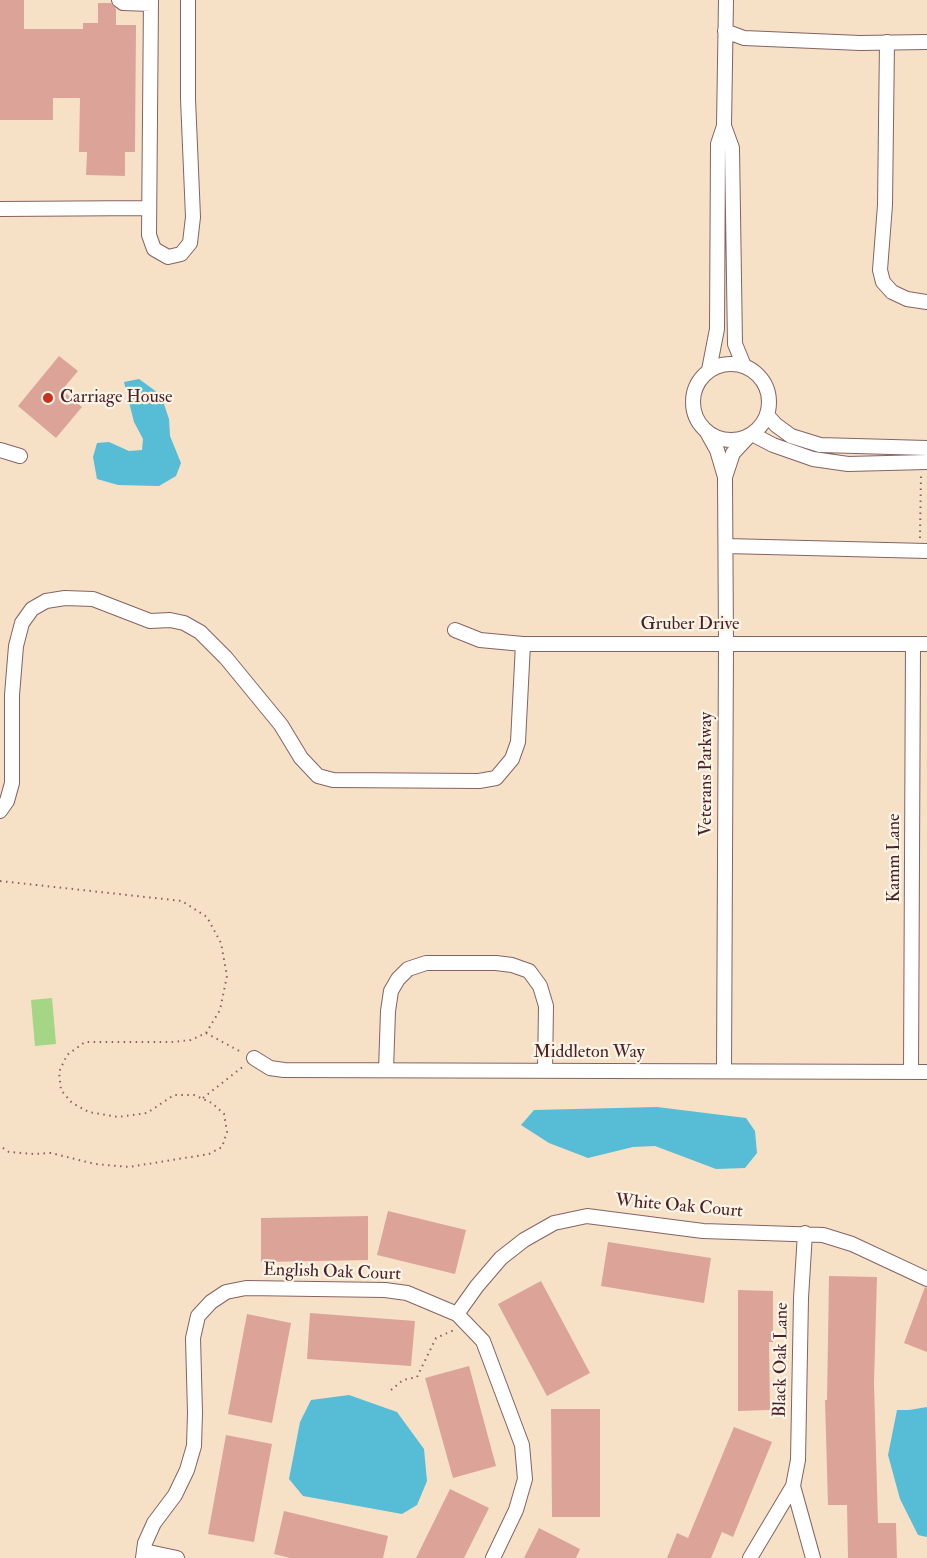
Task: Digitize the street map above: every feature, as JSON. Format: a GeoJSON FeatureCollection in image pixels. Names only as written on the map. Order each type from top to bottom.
{"type":"FeatureCollection","features":[{"type":"Feature","properties":{"kind":"street"},"geometry":{"type":"LineString","coordinates":[[118,0],[123,3],[151,2],[149,235],[154,249],[168,257],[182,254],[190,243],[193,217],[188,99],[188,0]]}},
{"type":"Feature","properties":{"kind":"street"},"geometry":{"type":"LineString","coordinates":[[709,370],[717,329],[718,144],[724,126],[726,0]]}},
{"type":"Feature","properties":{"kind":"street"},"geometry":{"type":"LineString","coordinates":[[725,31],[744,38],[927,42]]}},
{"type":"Feature","properties":{"kind":"street"},"geometry":{"type":"LineString","coordinates":[[887,42],[885,205],[880,270],[884,282],[892,292],[907,299],[927,302]]}},
{"type":"Feature","properties":{"kind":"street"},"geometry":{"type":"LineString","coordinates":[[724,126],[732,148],[735,345],[744,366]]}},
{"type":"Feature","properties":{"kind":"street"},"geometry":{"type":"LineString","coordinates":[[0,209],[149,208]]}},
{"type":"Feature","properties":{"kind":"street"},"geometry":{"type":"LineString","coordinates":[[720,365],[744,366],[762,380],[769,403],[767,415],[763,423],[750,435],[738,440],[727,441],[706,432],[694,412],[692,401],[700,379],[709,370],[720,365]]}},
{"type":"Feature","properties":{"kind":"street"},"geometry":{"type":"LineString","coordinates":[[750,435],[813,459],[848,464],[924,462],[923,448],[820,445],[791,436],[767,415]]}},
{"type":"Feature","properties":{"kind":"street","name":"Veterans Parkway"},"geometry":{"type":"LineString","coordinates":[[706,432],[717,450],[725,477],[724,1071]]}},
{"type":"Feature","properties":{"kind":"street","name":"Veterans Parkway"},"geometry":{"type":"LineString","coordinates":[[725,477],[733,453],[750,435]]}},
{"type":"Feature","properties":{"kind":"street"},"geometry":{"type":"LineString","coordinates":[[0,450],[20,456]]}},
{"type":"Feature","properties":{"kind":"street"},"geometry":{"type":"LineString","coordinates":[[726,546],[923,551]]}},
{"type":"Feature","properties":{"kind":"street"},"geometry":{"type":"LineString","coordinates":[[0,812],[7,801],[12,783],[12,695],[16,646],[22,623],[32,609],[46,601],[65,598],[93,599],[150,621],[170,620],[184,623],[200,632],[226,658],[281,725],[301,758],[318,776],[333,780],[479,781],[496,778],[512,759],[518,742],[522,644]]}},
{"type":"Feature","properties":{"kind":"street","name":"Gruber Drive"},"geometry":{"type":"LineString","coordinates":[[455,630],[480,640],[522,644],[920,644]]}},
{"type":"Feature","properties":{"kind":"street","name":"Kamm Lane"},"geometry":{"type":"LineString","coordinates":[[911,1072],[914,768],[920,644]]}},
{"type":"Feature","properties":{"kind":"street"},"geometry":{"type":"LineString","coordinates":[[386,1070],[387,1011],[391,991],[408,969],[426,963],[496,963],[512,965],[529,972],[540,986],[546,1006],[545,1071]]}},
{"type":"Feature","properties":{"kind":"street","name":"Middleton Way"},"geometry":{"type":"LineString","coordinates":[[254,1058],[270,1068],[284,1070],[927,1072]]}},
{"type":"Feature","properties":{"kind":"street","name":"White Oak Court"},"geometry":{"type":"LineString","coordinates":[[457,1314],[501,1258],[524,1239],[554,1223],[587,1216],[704,1231],[824,1235],[852,1244],[927,1279]]}},
{"type":"Feature","properties":{"kind":"street","name":"Black Oak Lane"},"geometry":{"type":"LineString","coordinates":[[750,1558],[793,1486],[798,1460],[801,1298],[805,1233]]}},
{"type":"Feature","properties":{"kind":"street","name":"English Oak Court"},"geometry":{"type":"LineString","coordinates":[[143,1554],[154,1523],[175,1495],[187,1470],[194,1446],[193,1338],[198,1316],[211,1302],[226,1292],[246,1288],[385,1290],[407,1293],[457,1314],[483,1341],[522,1445],[525,1479],[516,1509],[493,1558]]}},
{"type":"Feature","properties":{"kind":"street","name":"Black Oak Lane"},"geometry":{"type":"LineString","coordinates":[[793,1486],[813,1558]]}},
{"type":"Feature","properties":{"kind":"street"},"geometry":{"type":"LineString","coordinates":[[143,1554],[177,1558]]}},
{"type":"Feature","properties":{"kind":"path"},"geometry":{"type":"LineString","coordinates":[[923,551],[924,462]]}},
{"type":"Feature","properties":{"kind":"path"},"geometry":{"type":"LineString","coordinates":[[0,881],[182,901],[207,917],[221,943],[227,976],[220,1010],[206,1033],[191,1040],[172,1042],[86,1042],[67,1055],[59,1072],[61,1090],[72,1103],[89,1112],[118,1117],[147,1113],[174,1095],[194,1095],[203,1098],[224,1114],[227,1132],[222,1147],[209,1154],[129,1167],[95,1164],[51,1153],[9,1152],[0,1146]]}},
{"type":"Feature","properties":{"kind":"path"},"geometry":{"type":"LineString","coordinates":[[203,1098],[254,1058],[206,1033]]}},
{"type":"Feature","properties":{"kind":"path"},"geometry":{"type":"LineString","coordinates":[[391,1390],[403,1380],[417,1377],[436,1338],[451,1330],[458,1330],[457,1314]]}},
{"type":"Feature","properties":{"kind":"green space"},"geometry":{"type":"Polygon","coordinates":[[[52,998],[56,1044],[35,1046],[31,1000],[52,998]]]}},
{"type":"Feature","properties":{"kind":"water"},"geometry":{"type":"Polygon","coordinates":[[[139,379],[161,395],[169,419],[170,436],[181,463],[176,476],[159,486],[118,485],[97,479],[93,457],[97,443],[109,442],[129,451],[142,450],[143,439],[134,422],[124,382],[139,379]]]}},
{"type":"Feature","properties":{"kind":"water"},"geometry":{"type":"Polygon","coordinates":[[[657,1107],[746,1118],[755,1131],[757,1153],[745,1168],[716,1169],[655,1146],[633,1147],[588,1158],[549,1143],[521,1125],[534,1110],[657,1107]]]}},
{"type":"Feature","properties":{"kind":"water"},"geometry":{"type":"Polygon","coordinates":[[[349,1395],[397,1412],[424,1449],[427,1481],[417,1505],[402,1514],[303,1496],[289,1479],[300,1422],[311,1400],[349,1395]]]}},
{"type":"Feature","properties":{"kind":"water"},"geometry":{"type":"Polygon","coordinates":[[[927,1407],[927,1537],[918,1535],[900,1499],[888,1455],[897,1410],[927,1407]]]}},
{"type":"Feature","properties":{"kind":"building"},"geometry":{"type":"Polygon","coordinates":[[[0,0],[24,0],[24,29],[83,29],[83,23],[98,23],[98,3],[111,3],[116,9],[116,25],[136,25],[135,152],[125,152],[125,176],[86,175],[87,152],[79,152],[80,98],[53,98],[53,120],[0,120],[0,0]]]}},
{"type":"Feature","properties":{"kind":"building","name":"Carriage House"},"geometry":{"type":"Polygon","coordinates":[[[59,356],[78,371],[62,390],[82,407],[56,438],[18,406],[59,356]]]}},
{"type":"Feature","properties":{"kind":"building"},"geometry":{"type":"Polygon","coordinates":[[[388,1211],[466,1230],[455,1274],[377,1255],[388,1211]]]}},
{"type":"Feature","properties":{"kind":"building"},"geometry":{"type":"Polygon","coordinates":[[[368,1216],[368,1260],[261,1262],[261,1218],[368,1216]]]}},
{"type":"Feature","properties":{"kind":"building"},"geometry":{"type":"Polygon","coordinates":[[[608,1242],[711,1258],[704,1303],[601,1286],[608,1242]]]}},
{"type":"Feature","properties":{"kind":"building"},"geometry":{"type":"Polygon","coordinates":[[[829,1276],[877,1277],[874,1383],[878,1523],[896,1523],[897,1558],[848,1558],[847,1505],[828,1505],[825,1400],[827,1400],[829,1276]]]}},
{"type":"Feature","properties":{"kind":"building"},"geometry":{"type":"Polygon","coordinates":[[[541,1281],[590,1373],[547,1396],[498,1304],[541,1281]]]}},
{"type":"Feature","properties":{"kind":"building"},"geometry":{"type":"Polygon","coordinates":[[[925,1287],[927,1288],[927,1352],[904,1343],[925,1287]]]}},
{"type":"Feature","properties":{"kind":"building"},"geometry":{"type":"Polygon","coordinates":[[[738,1290],[773,1291],[773,1342],[769,1342],[770,1410],[738,1411],[738,1290]]]}},
{"type":"Feature","properties":{"kind":"building"},"geometry":{"type":"Polygon","coordinates":[[[310,1313],[415,1321],[411,1366],[307,1359],[310,1313]]]}},
{"type":"Feature","properties":{"kind":"building"},"geometry":{"type":"Polygon","coordinates":[[[247,1314],[291,1323],[272,1423],[228,1414],[247,1314]]]}},
{"type":"Feature","properties":{"kind":"building"},"geometry":{"type":"Polygon","coordinates":[[[469,1366],[496,1466],[453,1478],[425,1378],[469,1366]]]}},
{"type":"Feature","properties":{"kind":"building"},"geometry":{"type":"Polygon","coordinates":[[[551,1409],[600,1409],[600,1517],[552,1517],[551,1409]]]}},
{"type":"Feature","properties":{"kind":"building"},"geometry":{"type":"Polygon","coordinates":[[[734,1427],[772,1442],[733,1537],[722,1532],[711,1558],[667,1558],[677,1533],[688,1538],[734,1427]]]}},
{"type":"Feature","properties":{"kind":"building"},"geometry":{"type":"Polygon","coordinates":[[[226,1435],[272,1444],[254,1542],[208,1534],[226,1435]]]}},
{"type":"Feature","properties":{"kind":"building"},"geometry":{"type":"Polygon","coordinates":[[[450,1489],[489,1508],[464,1558],[416,1558],[450,1489]]]}},
{"type":"Feature","properties":{"kind":"building"},"geometry":{"type":"Polygon","coordinates":[[[284,1511],[388,1536],[383,1558],[290,1558],[274,1554],[284,1511]]]}},
{"type":"Feature","properties":{"kind":"building"},"geometry":{"type":"Polygon","coordinates":[[[539,1528],[580,1549],[576,1558],[524,1558],[539,1528]]]}},
{"type":"Feature","properties":{"kind":"place","name":"Carriage House"},"geometry":{"type":"Point","coordinates":[48,398]}}]}
